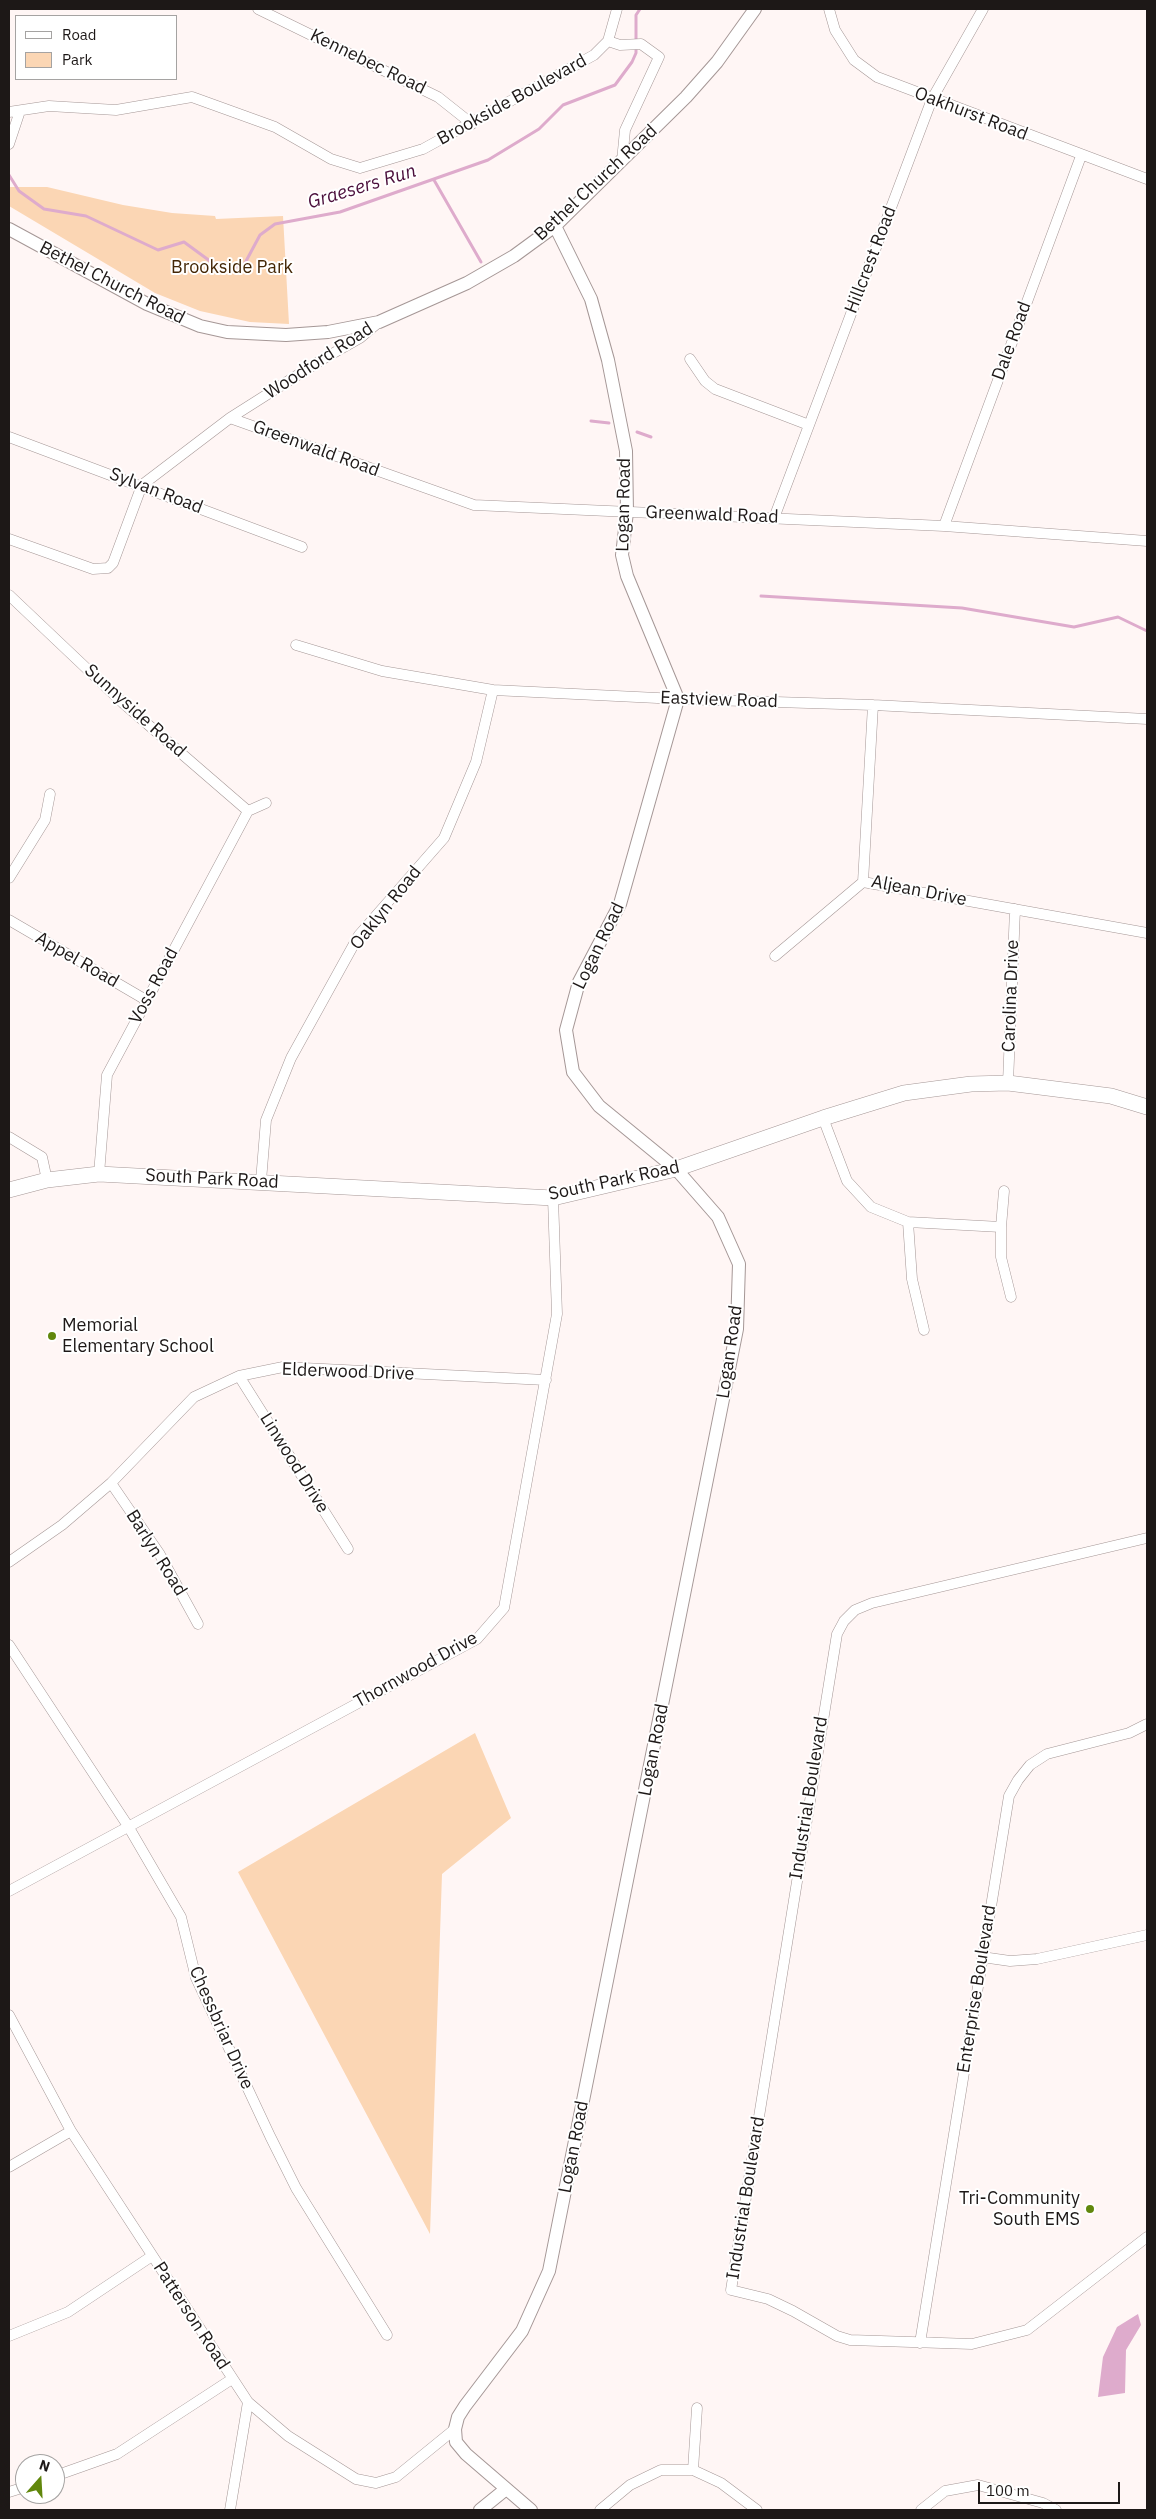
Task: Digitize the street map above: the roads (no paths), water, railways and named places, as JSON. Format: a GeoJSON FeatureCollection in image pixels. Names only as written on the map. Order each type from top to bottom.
{"type":"FeatureCollection","features":[{"type":"Feature","properties":{"kind":"main road","name":"South Park Road"},"geometry":{"type":"LineString","coordinates":[[9,1190],[47,1180],[99,1174],[260,1181],[553,1198],[676,1169],[823,1118],[904,1093],[971,1084],[1008,1083],[1111,1096],[1147,1107]]}},
{"type":"Feature","properties":{"kind":"street","name":"Kennebec Road"},"geometry":{"type":"LineString","coordinates":[[258,9],[438,97],[472,124]]}},
{"type":"Feature","properties":{"kind":"street"},"geometry":{"type":"LineString","coordinates":[[617,9],[608,41],[620,45],[641,44],[659,57],[626,130],[622,161]]}},
{"type":"Feature","properties":{"kind":"street","name":"Bethel Church Road"},"geometry":{"type":"LineString","coordinates":[[9,229],[147,304],[200,326],[227,332],[286,335],[328,332],[379,322],[467,283],[514,256],[555,226],[622,161],[704,76],[755,9]]}},
{"type":"Feature","properties":{"kind":"street","name":"Oakhurst Road"},"geometry":{"type":"LineString","coordinates":[[829,9],[835,30],[854,60],[877,78],[1147,180]]}},
{"type":"Feature","properties":{"kind":"street","name":"Hillcrest Road"},"geometry":{"type":"LineString","coordinates":[[774,518],[932,99],[983,9]]}},
{"type":"Feature","properties":{"kind":"street","name":"Brookside Boulevard"},"geometry":{"type":"LineString","coordinates":[[9,112],[20,112],[49,106],[116,110],[192,98],[275,127],[331,158],[360,168],[423,149],[472,124],[594,55],[608,41]]}},
{"type":"Feature","properties":{"kind":"street"},"geometry":{"type":"LineString","coordinates":[[9,144],[20,112]]}},
{"type":"Feature","properties":{"kind":"street","name":"Dale Road"},"geometry":{"type":"LineString","coordinates":[[944,526],[1081,156]]}},
{"type":"Feature","properties":{"kind":"street","name":"Logan Road"},"geometry":{"type":"LineString","coordinates":[[455,2429],[458,2417],[465,2406],[522,2331],[549,2270],[737,1329],[739,1264],[718,1217],[676,1169],[598,1106],[573,1072],[566,1030],[579,982],[620,904],[678,699],[627,576],[622,555],[627,512],[626,451],[608,360],[591,299],[555,226]]}},
{"type":"Feature","properties":{"kind":"street","name":"Woodford Road"},"geometry":{"type":"LineString","coordinates":[[142,486],[230,418],[323,359],[360,338],[379,322]]}},
{"type":"Feature","properties":{"kind":"street"},"geometry":{"type":"LineString","coordinates":[[690,359],[705,381],[715,389],[809,425]]}},
{"type":"Feature","properties":{"kind":"street","name":"Greenwald Road"},"geometry":{"type":"LineString","coordinates":[[230,418],[474,505],[944,526],[1147,541]]}},
{"type":"Feature","properties":{"kind":"street","name":"Sylvan Road"},"geometry":{"type":"LineString","coordinates":[[9,436],[302,547]]}},
{"type":"Feature","properties":{"kind":"street"},"geometry":{"type":"LineString","coordinates":[[9,539],[93,569],[103,570],[113,563],[142,486]]}},
{"type":"Feature","properties":{"kind":"street","name":"Sunnyside Road"},"geometry":{"type":"LineString","coordinates":[[9,595],[123,703],[248,811]]}},
{"type":"Feature","properties":{"kind":"street","name":"Eastview Road"},"geometry":{"type":"LineString","coordinates":[[296,645],[382,671],[493,690],[678,699],[872,705],[1147,719]]}},
{"type":"Feature","properties":{"kind":"street","name":"Oaklyn Road"},"geometry":{"type":"LineString","coordinates":[[260,1181],[266,1120],[291,1058],[359,935],[444,838],[476,762],[493,690]]}},
{"type":"Feature","properties":{"kind":"street","name":"Aljean Drive"},"geometry":{"type":"LineString","coordinates":[[872,705],[863,882],[1147,933]]}},
{"type":"Feature","properties":{"kind":"street"},"geometry":{"type":"LineString","coordinates":[[9,878],[45,820],[50,794]]}},
{"type":"Feature","properties":{"kind":"street"},"geometry":{"type":"LineString","coordinates":[[248,811],[266,803]]}},
{"type":"Feature","properties":{"kind":"street","name":"Voss Road"},"geometry":{"type":"LineString","coordinates":[[99,1174],[107,1076],[248,811]]}},
{"type":"Feature","properties":{"kind":"street"},"geometry":{"type":"LineString","coordinates":[[774,956],[863,882]]}},
{"type":"Feature","properties":{"kind":"street","name":"Carolina Drive"},"geometry":{"type":"LineString","coordinates":[[1008,1083],[1015,909]]}},
{"type":"Feature","properties":{"kind":"street","name":"Appel Road"},"geometry":{"type":"LineString","coordinates":[[9,920],[146,1000]]}},
{"type":"Feature","properties":{"kind":"street"},"geometry":{"type":"LineString","coordinates":[[823,1118],[846,1181],[871,1207],[908,1222],[1001,1227]]}},
{"type":"Feature","properties":{"kind":"street"},"geometry":{"type":"LineString","coordinates":[[9,1137],[42,1157],[47,1180]]}},
{"type":"Feature","properties":{"kind":"street"},"geometry":{"type":"LineString","coordinates":[[1004,1192],[1001,1257],[1010,1297]]}},
{"type":"Feature","properties":{"kind":"street","name":"Thornwood Drive"},"geometry":{"type":"LineString","coordinates":[[9,1891],[477,1639],[504,1608],[557,1314],[553,1198]]}},
{"type":"Feature","properties":{"kind":"street"},"geometry":{"type":"LineString","coordinates":[[908,1222],[912,1279],[924,1330]]}},
{"type":"Feature","properties":{"kind":"street","name":"Elderwood Drive"},"geometry":{"type":"LineString","coordinates":[[9,1562],[62,1525],[111,1482],[194,1397],[239,1376],[283,1367],[546,1380]]}},
{"type":"Feature","properties":{"kind":"street","name":"Linwood Drive"},"geometry":{"type":"LineString","coordinates":[[239,1376],[348,1549]]}},
{"type":"Feature","properties":{"kind":"street","name":"Barlyn Road"},"geometry":{"type":"LineString","coordinates":[[111,1482],[159,1553],[198,1624]]}},
{"type":"Feature","properties":{"kind":"street","name":"Industrial Boulevard"},"geometry":{"type":"LineString","coordinates":[[920,2343],[850,2340],[837,2336],[768,2299],[732,2290],[837,1634],[840,1627],[856,1610],[872,1603],[1147,1538]]}},
{"type":"Feature","properties":{"kind":"street","name":"Chessbriar Drive"},"geometry":{"type":"LineString","coordinates":[[9,1645],[128,1826],[181,1917],[196,1978],[296,2188],[387,2335]]}},
{"type":"Feature","properties":{"kind":"street","name":"Enterprise Boulevard"},"geometry":{"type":"LineString","coordinates":[[920,2343],[1009,1796],[1018,1780],[1030,1765],[1047,1754],[1129,1733],[1147,1724]]}},
{"type":"Feature","properties":{"kind":"street"},"geometry":{"type":"LineString","coordinates":[[982,1958],[1010,1961],[1037,1959],[1147,1934]]}},
{"type":"Feature","properties":{"kind":"street","name":"Patterson Road"},"geometry":{"type":"LineString","coordinates":[[9,2015],[71,2131],[248,2402],[288,2436],[356,2479],[376,2483],[396,2477],[455,2429]]}},
{"type":"Feature","properties":{"kind":"street"},"geometry":{"type":"LineString","coordinates":[[9,2166],[71,2131]]}},
{"type":"Feature","properties":{"kind":"street"},"geometry":{"type":"LineString","coordinates":[[920,2343],[972,2344],[1027,2330],[1147,2237]]}},
{"type":"Feature","properties":{"kind":"street"},"geometry":{"type":"LineString","coordinates":[[9,2336],[68,2312],[152,2256]]}},
{"type":"Feature","properties":{"kind":"street"},"geometry":{"type":"LineString","coordinates":[[65,2473],[118,2454],[232,2379]]}},
{"type":"Feature","properties":{"kind":"street"},"geometry":{"type":"LineString","coordinates":[[230,2510],[248,2402]]}},
{"type":"Feature","properties":{"kind":"street"},"geometry":{"type":"LineString","coordinates":[[693,2470],[697,2408]]}},
{"type":"Feature","properties":{"kind":"street"},"geometry":{"type":"LineString","coordinates":[[455,2429],[456,2442],[466,2454],[531,2510]]}},
{"type":"Feature","properties":{"kind":"street"},"geometry":{"type":"LineString","coordinates":[[600,2510],[630,2485],[661,2470],[693,2470],[721,2483],[757,2510]]}},
{"type":"Feature","properties":{"kind":"street"},"geometry":{"type":"LineString","coordinates":[[921,2510],[945,2491],[978,2485],[1043,2503],[1056,2510]]}},
{"type":"Feature","properties":{"kind":"street"},"geometry":{"type":"LineString","coordinates":[[480,2510],[506,2488]]}},
{"type":"Feature","properties":{"kind":"waterway","name":"Graesers Run"},"geometry":{"type":"LineString","coordinates":[[9,175],[19,191],[44,209],[86,216],[158,250],[184,242],[214,264],[215,271],[228,271],[245,263],[260,235],[275,224],[340,212],[488,160],[539,129],[563,105],[615,85],[632,62],[636,53],[636,15],[640,9]]}},
{"type":"Feature","properties":{"kind":"waterway"},"geometry":{"type":"LineString","coordinates":[[434,180],[481,262]]}},
{"type":"Feature","properties":{"kind":"waterway"},"geometry":{"type":"LineString","coordinates":[[591,421],[609,423]]}},
{"type":"Feature","properties":{"kind":"waterway"},"geometry":{"type":"LineString","coordinates":[[637,432],[651,437]]}},
{"type":"Feature","properties":{"kind":"waterway"},"geometry":{"type":"LineString","coordinates":[[761,596],[962,608],[1074,627],[1118,617],[1147,631]]}},
{"type":"Feature","properties":{"kind":"place","name":"Memorial Elementary School"},"geometry":{"type":"Point","coordinates":[52,1336]}},
{"type":"Feature","properties":{"kind":"place","name":"Tri-Community South EMS"},"geometry":{"type":"Point","coordinates":[1090,2209]}},
{"type":"Feature","properties":{"kind":"park label","name":"Brookside Park"},"geometry":{"type":"Point","coordinates":[232,268]}}]}
